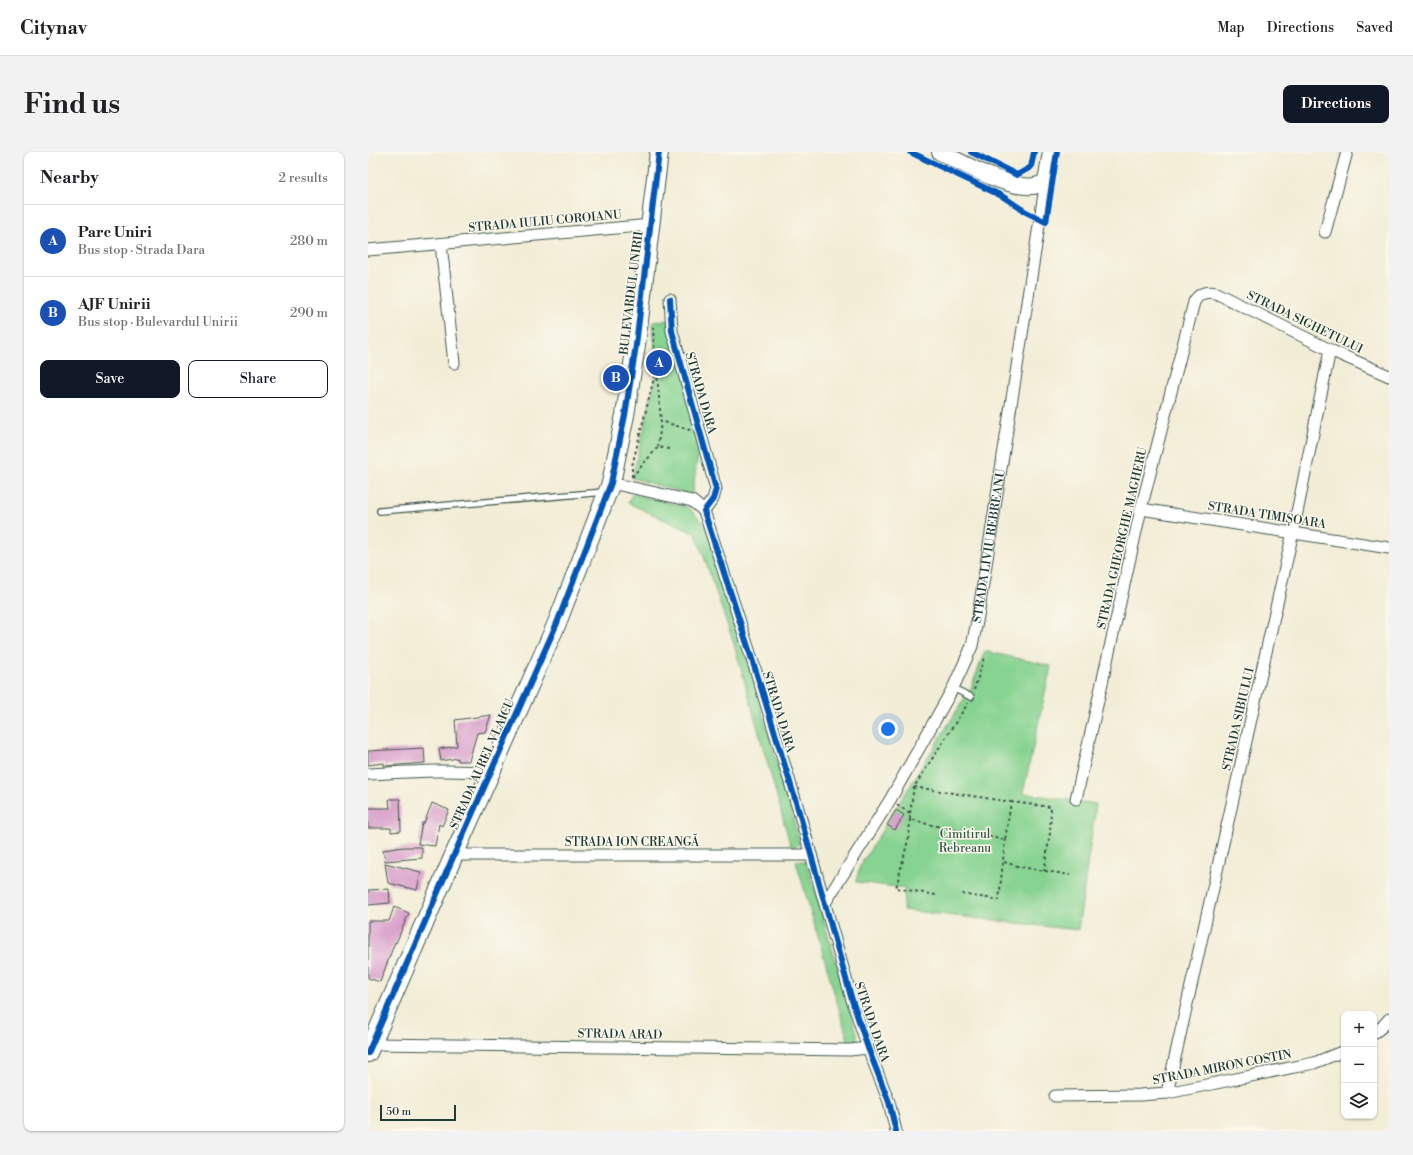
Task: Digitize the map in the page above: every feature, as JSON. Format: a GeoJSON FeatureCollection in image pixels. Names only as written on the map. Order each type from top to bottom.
{"type":"FeatureCollection","features":[{"type":"Feature","properties":{"kind":"main road","name":"BULEVARDUL UNIRII"},"geometry":{"type":"LineString","coordinates":[[609,487],[625,415],[635,353],[659,152]]}},
{"type":"Feature","properties":{"kind":"main road"},"geometry":{"type":"LineString","coordinates":[[940,152],[1002,182],[1030,186],[1039,185],[1046,181]]}},
{"type":"Feature","properties":{"kind":"main road","name":"STRADA LIVIU REBREANU"},"geometry":{"type":"LineString","coordinates":[[1046,181],[1051,152]]}},
{"type":"Feature","properties":{"kind":"main road","name":"STRADA AUREL VLAICU"},"geometry":{"type":"LineString","coordinates":[[370,1048],[557,623],[609,487]]}},
{"type":"Feature","properties":{"kind":"street"},"geometry":{"type":"LineString","coordinates":[[1326,232],[1347,152]]}},
{"type":"Feature","properties":{"kind":"street","name":"STRADA LIVIU REBREANU"},"geometry":{"type":"LineString","coordinates":[[825,904],[890,800],[953,688],[972,646],[978,616],[1046,181]]}},
{"type":"Feature","properties":{"kind":"street","name":"STRADA IULIU COROIANU"},"geometry":{"type":"LineString","coordinates":[[368,250],[651,225]]}},
{"type":"Feature","properties":{"kind":"street"},"geometry":{"type":"LineString","coordinates":[[441,244],[454,363]]}},
{"type":"Feature","properties":{"kind":"street","name":"STRADA SIGHETULUI"},"geometry":{"type":"LineString","coordinates":[[1209,292],[1216,293],[1330,350],[1389,376]]}},
{"type":"Feature","properties":{"kind":"street","name":"STRADA GHEORGHE MAGHERU"},"geometry":{"type":"LineString","coordinates":[[1076,799],[1141,509],[1194,302],[1197,296],[1209,292]]}},
{"type":"Feature","properties":{"kind":"street","name":"STRADA DARA"},"geometry":{"type":"LineString","coordinates":[[670,299],[672,331],[716,489],[713,499],[704,511],[760,684],[852,1000],[868,1048],[889,1102],[896,1131]]}},
{"type":"Feature","properties":{"kind":"street","name":"STRADA SIBIULUI"},"geometry":{"type":"LineString","coordinates":[[1167,1093],[1293,532],[1330,350]]}},
{"type":"Feature","properties":{"kind":"street"},"geometry":{"type":"LineString","coordinates":[[609,487],[692,501],[704,511]]}},
{"type":"Feature","properties":{"kind":"street","name":"STRADA TIMIȘOARA"},"geometry":{"type":"LineString","coordinates":[[1141,509],[1389,548]]}},
{"type":"Feature","properties":{"kind":"street"},"geometry":{"type":"LineString","coordinates":[[368,774],[445,770],[490,773]]}},
{"type":"Feature","properties":{"kind":"street","name":"STRADA ION CREANGĂ"},"geometry":{"type":"LineString","coordinates":[[454,855],[811,855]]}},
{"type":"Feature","properties":{"kind":"street"},"geometry":{"type":"LineString","coordinates":[[1377,1031],[1389,1019]]}},
{"type":"Feature","properties":{"kind":"street","name":"STRADA ARAD"},"geometry":{"type":"LineString","coordinates":[[370,1048],[850,1050],[868,1048]]}},
{"type":"Feature","properties":{"kind":"street","name":"STRADA MIRON COSTIN"},"geometry":{"type":"LineString","coordinates":[[1055,1096],[1140,1095],[1167,1093],[1314,1063],[1341,1052]]}},
{"type":"Feature","properties":{"kind":"lane"},"geometry":{"type":"LineString","coordinates":[[380,511],[609,487]]}},
{"type":"Feature","properties":{"kind":"lane"},"geometry":{"type":"LineString","coordinates":[[953,688],[971,697]]}},
{"type":"Feature","properties":{"kind":"path"},"geometry":{"type":"LineString","coordinates":[[653,322],[655,374],[632,466],[632,478],[658,448],[661,421],[657,374],[655,374]]}},
{"type":"Feature","properties":{"kind":"path"},"geometry":{"type":"LineString","coordinates":[[661,421],[689,430]]}},
{"type":"Feature","properties":{"kind":"path"},"geometry":{"type":"LineString","coordinates":[[658,448],[669,449]]}},
{"type":"Feature","properties":{"kind":"path"},"geometry":{"type":"LineString","coordinates":[[936,895],[896,888],[909,836],[910,813],[914,787],[971,697],[984,658]]}},
{"type":"Feature","properties":{"kind":"path"},"geometry":{"type":"LineString","coordinates":[[914,787],[1051,808],[1050,833],[1044,871]]}},
{"type":"Feature","properties":{"kind":"path"},"geometry":{"type":"LineString","coordinates":[[890,800],[910,813]]}},
{"type":"Feature","properties":{"kind":"path"},"geometry":{"type":"LineString","coordinates":[[962,894],[999,900],[1005,840],[1011,802]]}},
{"type":"Feature","properties":{"kind":"path"},"geometry":{"type":"LineString","coordinates":[[910,819],[926,824],[1005,840]]}},
{"type":"Feature","properties":{"kind":"path"},"geometry":{"type":"LineString","coordinates":[[1004,862],[1021,867],[1070,875]]}},
{"type":"Feature","properties":{"kind":"green space"},"geometry":{"type":"Polygon","coordinates":[[[671,320],[701,435],[692,495],[632,478],[657,374],[653,322],[671,320]]]}},
{"type":"Feature","properties":{"kind":"green space"},"geometry":{"type":"Polygon","coordinates":[[[632,494],[688,507],[706,526],[745,652],[798,836],[799,844],[795,847],[791,847],[734,644],[696,534],[628,503],[632,494]]]}},
{"type":"Feature","properties":{"kind":"green space","name":"Cimitirul Rebreanu"},"geometry":{"type":"Polygon","coordinates":[[[985,651],[1051,666],[1023,793],[1096,804],[1078,930],[903,910],[905,888],[856,882],[860,866],[971,688],[985,651]]]}},
{"type":"Feature","properties":{"kind":"green space"},"geometry":{"type":"Polygon","coordinates":[[[796,861],[805,861],[811,877],[857,1034],[857,1040],[853,1043],[849,1043],[796,861]]]}},
{"type":"Feature","properties":{"kind":"building"},"geometry":{"type":"Polygon","coordinates":[[[491,715],[485,732],[477,733],[469,761],[458,761],[458,758],[441,761],[439,749],[457,746],[455,720],[491,715]]]}},
{"type":"Feature","properties":{"kind":"building"},"geometry":{"type":"Polygon","coordinates":[[[424,748],[425,763],[384,766],[384,763],[368,765],[368,751],[424,748]]]}},
{"type":"Feature","properties":{"kind":"building"},"geometry":{"type":"Polygon","coordinates":[[[389,799],[400,799],[401,831],[391,832],[391,828],[368,828],[368,808],[390,808],[389,799]]]}},
{"type":"Feature","properties":{"kind":"building"},"geometry":{"type":"Polygon","coordinates":[[[432,803],[449,810],[442,826],[439,824],[435,846],[418,844],[422,823],[424,823],[432,803]]]}},
{"type":"Feature","properties":{"kind":"building"},"geometry":{"type":"Polygon","coordinates":[[[896,810],[904,815],[895,830],[887,825],[896,810]]]}},
{"type":"Feature","properties":{"kind":"building"},"geometry":{"type":"Polygon","coordinates":[[[404,847],[422,847],[422,858],[385,861],[383,850],[404,847]]]}},
{"type":"Feature","properties":{"kind":"building"},"geometry":{"type":"Polygon","coordinates":[[[385,863],[421,872],[417,890],[388,883],[385,863]]]}},
{"type":"Feature","properties":{"kind":"building"},"geometry":{"type":"Polygon","coordinates":[[[389,889],[390,903],[368,905],[368,890],[389,889]]]}},
{"type":"Feature","properties":{"kind":"building"},"geometry":{"type":"Polygon","coordinates":[[[394,907],[409,913],[396,943],[395,942],[380,982],[368,978],[368,921],[389,921],[394,907]]]}},
{"type":"Feature","properties":{"kind":"cycle path"},"geometry":{"type":"LineString","coordinates":[[368,1053],[557,623],[611,483],[625,415],[636,345],[659,152]]}},
{"type":"Feature","properties":{"kind":"cycle path"},"geometry":{"type":"LineString","coordinates":[[910,152],[1002,196],[1026,212],[1046,222],[1057,152]]}},
{"type":"Feature","properties":{"kind":"cycle path"},"geometry":{"type":"LineString","coordinates":[[971,152],[1017,175],[1031,167],[1034,152]]}},
{"type":"Feature","properties":{"kind":"cycle path"},"geometry":{"type":"LineString","coordinates":[[670,299],[672,331],[716,489],[713,499],[704,511],[760,684],[799,812],[852,1000],[868,1048],[889,1102],[896,1131]]}},
{"type":"Feature","properties":{"kind":"place","name":"Parc Uniri"},"geometry":{"type":"Point","coordinates":[659,363]}},
{"type":"Feature","properties":{"kind":"place","name":"AJF Unirii"},"geometry":{"type":"Point","coordinates":[616,378]}}]}
